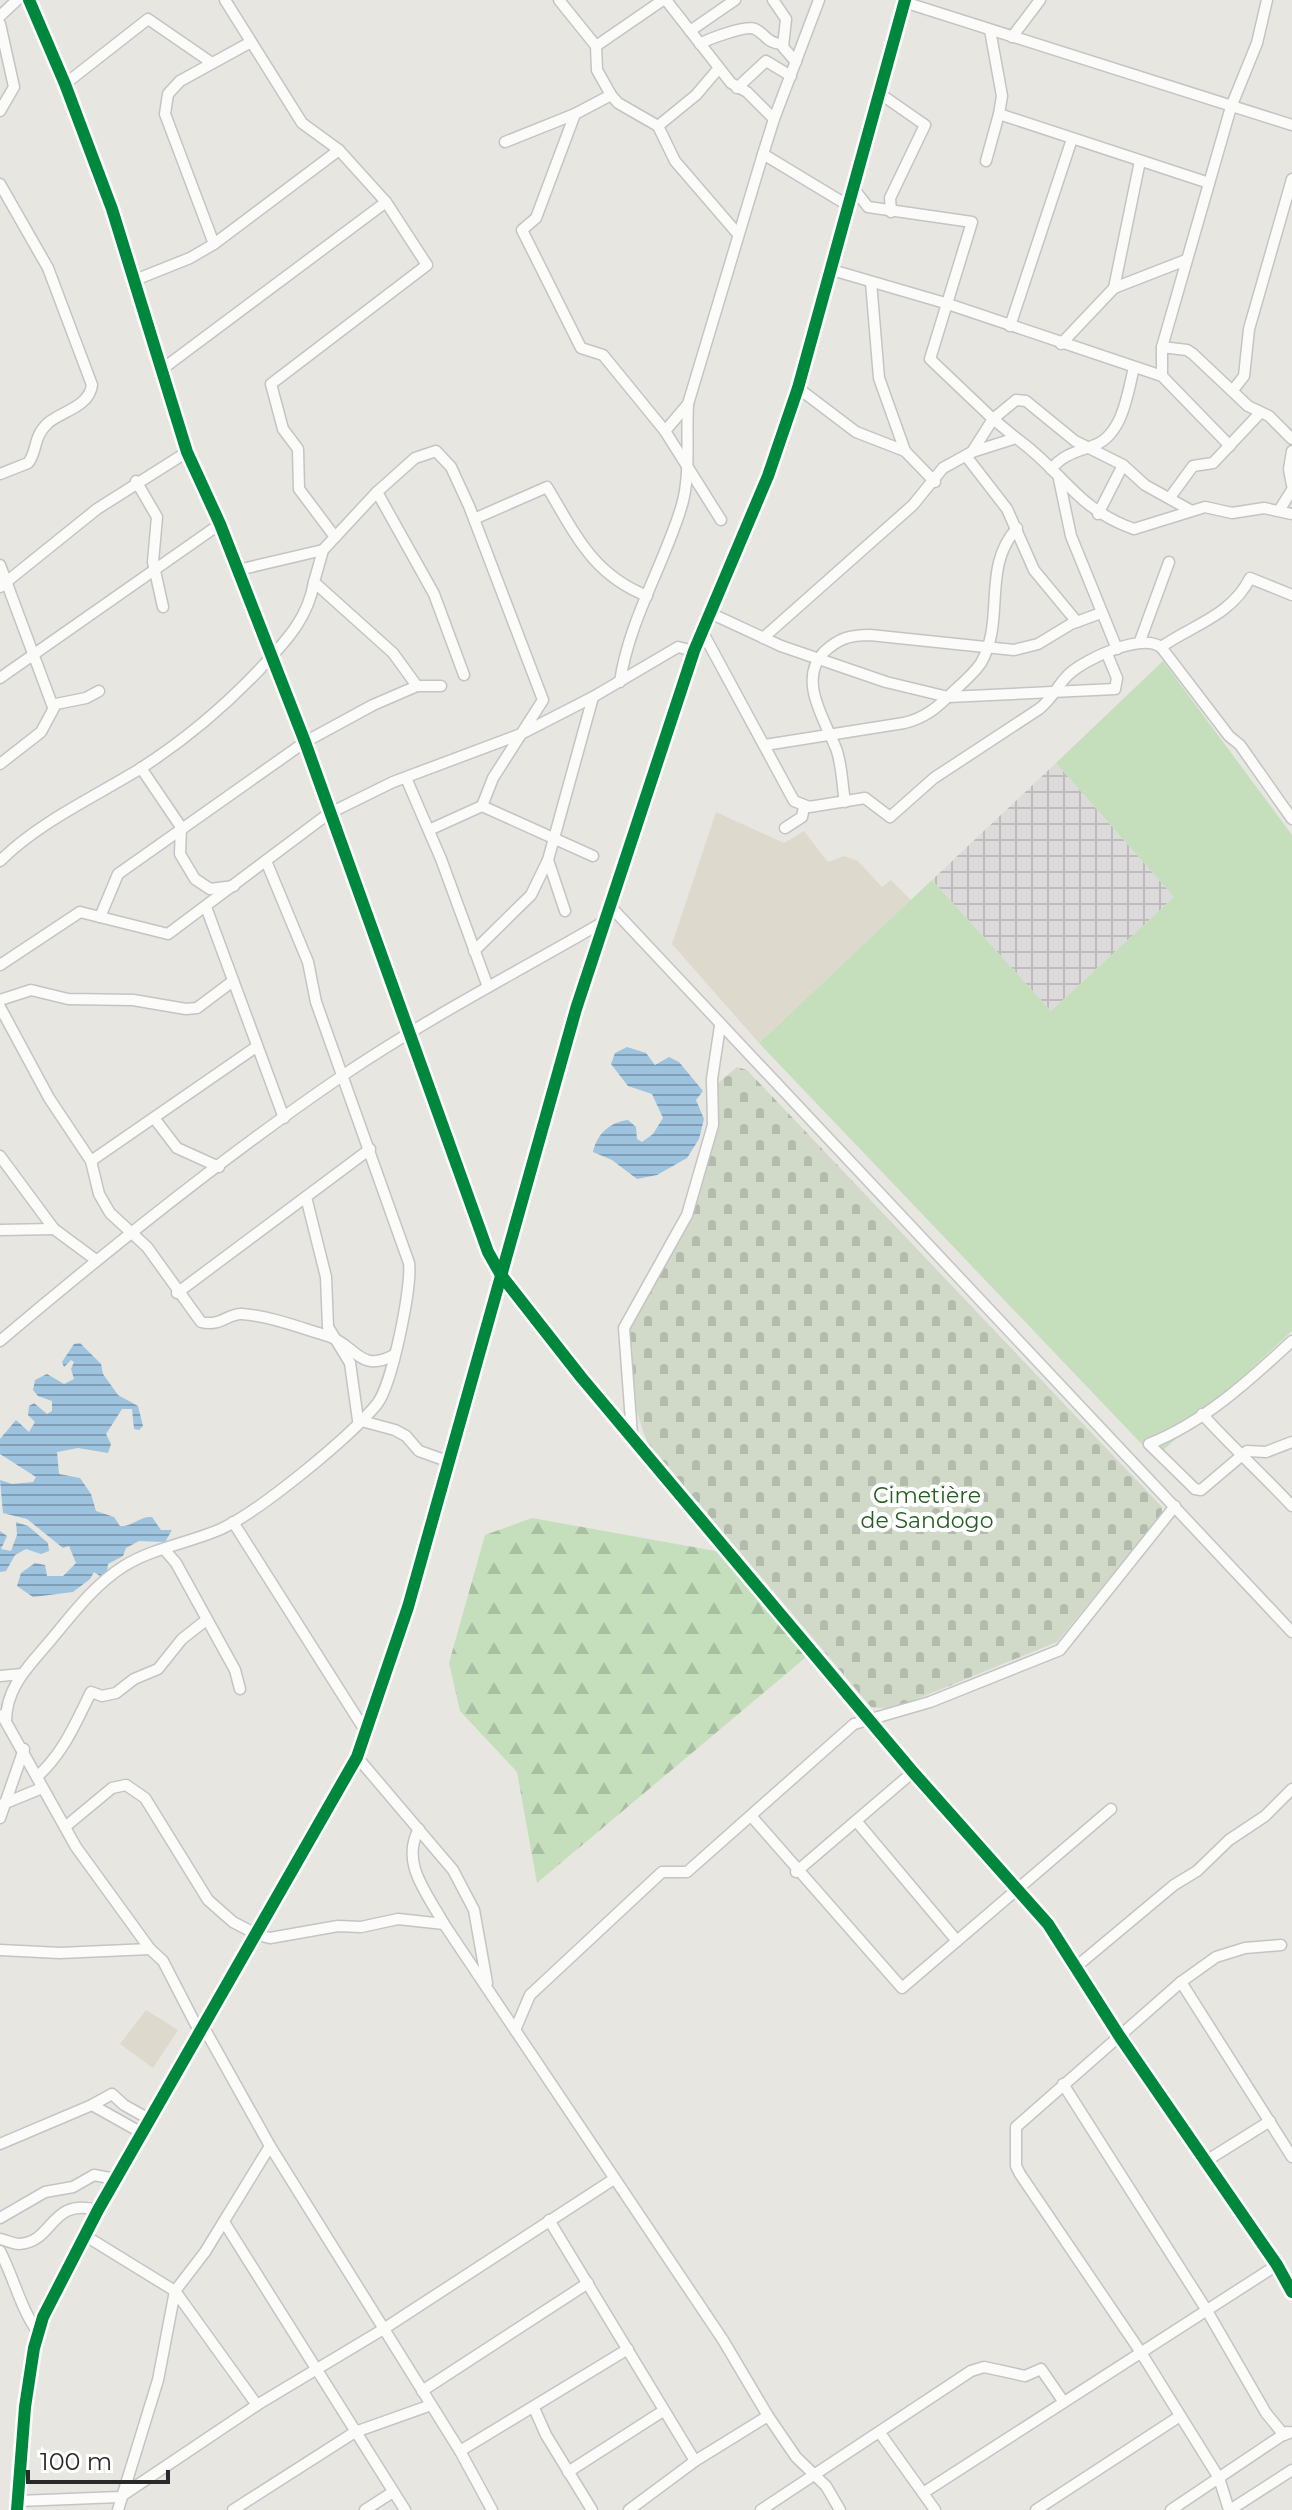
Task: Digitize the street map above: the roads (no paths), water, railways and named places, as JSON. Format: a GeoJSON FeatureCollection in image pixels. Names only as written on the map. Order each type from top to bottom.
{"type":"FeatureCollection","features":[{"type":"Feature","properties":{"kind":"street"},"geometry":{"type":"LineString","coordinates":[[0,16],[17,0]]}},
{"type":"Feature","properties":{"kind":"street"},"geometry":{"type":"LineString","coordinates":[[29,0],[65,84],[135,280],[187,452],[220,524],[305,742],[328,814],[488,1252],[501,1275],[633,1437],[913,1772],[1020,1888],[1077,1966],[1120,2037],[1277,2265],[1292,2292]]}},
{"type":"Feature","properties":{"kind":"street"},"geometry":{"type":"LineString","coordinates":[[225,0],[302,123],[339,150],[386,202],[427,265],[271,384],[271,396],[283,429],[298,449],[299,489],[335,537]]}},
{"type":"Feature","properties":{"kind":"street"},"geometry":{"type":"LineString","coordinates":[[559,0],[596,46],[597,70],[611,95],[618,103],[658,126],[675,161],[737,233]]}},
{"type":"Feature","properties":{"kind":"street"},"geometry":{"type":"LineString","coordinates":[[596,46],[665,0],[737,88],[747,92],[774,119]]}},
{"type":"Feature","properties":{"kind":"street"},"geometry":{"type":"LineString","coordinates":[[690,31],[735,0]]}},
{"type":"Feature","properties":{"kind":"street"},"geometry":{"type":"LineString","coordinates":[[773,0],[786,19],[782,44],[796,62]]}},
{"type":"Feature","properties":{"kind":"street"},"geometry":{"type":"LineString","coordinates":[[620,682],[628,637],[683,504],[688,404],[737,233],[774,119],[819,0]]}},
{"type":"Feature","properties":{"kind":"street"},"geometry":{"type":"LineString","coordinates":[[1012,37],[1040,0]]}},
{"type":"Feature","properties":{"kind":"street"},"geometry":{"type":"LineString","coordinates":[[1162,376],[1162,347],[1186,260],[1231,107],[1257,43],[1267,0]]}},
{"type":"Feature","properties":{"kind":"street"},"geometry":{"type":"LineString","coordinates":[[614,2179],[382,2330],[257,2405],[120,2497],[18,2505],[23,2421],[37,2331],[84,2235],[258,1935],[357,1757],[366,1732],[408,1607],[605,921],[694,651],[768,476],[798,388],[905,1],[925,4],[990,30],[1292,125]]}},
{"type":"Feature","properties":{"kind":"street"},"geometry":{"type":"LineString","coordinates":[[65,84],[148,19],[212,63]]}},
{"type":"Feature","properties":{"kind":"street"},"geometry":{"type":"LineString","coordinates":[[0,24],[14,87],[0,111]]}},
{"type":"Feature","properties":{"kind":"street"},"geometry":{"type":"LineString","coordinates":[[700,44],[744,28],[754,29],[769,43],[782,44]]}},
{"type":"Feature","properties":{"kind":"street"},"geometry":{"type":"LineString","coordinates":[[986,161],[1002,96],[990,30]]}},
{"type":"Feature","properties":{"kind":"street"},"geometry":{"type":"LineString","coordinates":[[214,244],[165,114],[168,94],[192,73],[251,42]]}},
{"type":"Feature","properties":{"kind":"street"},"geometry":{"type":"LineString","coordinates":[[737,88],[766,61],[791,76]]}},
{"type":"Feature","properties":{"kind":"street"},"geometry":{"type":"LineString","coordinates":[[658,126],[696,95],[719,68]]}},
{"type":"Feature","properties":{"kind":"street"},"geometry":{"type":"LineString","coordinates":[[879,93],[925,125],[890,198],[891,212]]}},
{"type":"Feature","properties":{"kind":"street"},"geometry":{"type":"LineString","coordinates":[[505,142],[575,114],[611,95]]}},
{"type":"Feature","properties":{"kind":"street"},"geometry":{"type":"LineString","coordinates":[[575,114],[536,218],[522,230],[581,348],[603,355],[665,431],[685,458],[721,520]]}},
{"type":"Feature","properties":{"kind":"street"},"geometry":{"type":"LineString","coordinates":[[999,114],[1209,183]]}},
{"type":"Feature","properties":{"kind":"street"},"geometry":{"type":"LineString","coordinates":[[1010,326],[1072,139]]}},
{"type":"Feature","properties":{"kind":"street"},"geometry":{"type":"LineString","coordinates":[[135,280],[190,258],[214,244],[339,150]]}},
{"type":"Feature","properties":{"kind":"street"},"geometry":{"type":"LineString","coordinates":[[763,154],[849,206]]}},
{"type":"Feature","properties":{"kind":"street"},"geometry":{"type":"LineString","coordinates":[[1114,288],[1140,161]]}},
{"type":"Feature","properties":{"kind":"street"},"geometry":{"type":"LineString","coordinates":[[1233,390],[1244,376],[1249,329],[1287,214],[1292,179]]}},
{"type":"Feature","properties":{"kind":"street"},"geometry":{"type":"LineString","coordinates":[[0,184],[48,268],[92,385],[91,393],[80,404],[51,421],[37,435],[28,463],[0,474]]}},
{"type":"Feature","properties":{"kind":"street"},"geometry":{"type":"LineString","coordinates":[[854,189],[868,207],[972,222],[945,303],[930,361],[1098,514],[1134,529],[1159,524],[1190,510],[1210,507],[1238,513],[1260,508],[1280,509],[1292,514]]}},
{"type":"Feature","properties":{"kind":"street"},"geometry":{"type":"LineString","coordinates":[[161,370],[386,202]]}},
{"type":"Feature","properties":{"kind":"street"},"geometry":{"type":"LineString","coordinates":[[1061,344],[1114,288],[1186,260]]}},
{"type":"Feature","properties":{"kind":"street"},"geometry":{"type":"LineString","coordinates":[[832,270],[945,303],[1162,376],[1230,446]]}},
{"type":"Feature","properties":{"kind":"street"},"geometry":{"type":"LineString","coordinates":[[871,282],[879,378],[905,451],[935,482]]}},
{"type":"Feature","properties":{"kind":"street"},"geometry":{"type":"LineString","coordinates":[[1162,347],[1187,350],[1248,406],[1292,439]]}},
{"type":"Feature","properties":{"kind":"street"},"geometry":{"type":"LineString","coordinates":[[1051,469],[1065,455],[1090,447],[1110,435],[1118,423],[1134,367]]}},
{"type":"Feature","properties":{"kind":"street"},"geometry":{"type":"LineString","coordinates":[[798,388],[856,432],[905,451]]}},
{"type":"Feature","properties":{"kind":"street"},"geometry":{"type":"LineString","coordinates":[[969,454],[993,419],[1016,400],[1026,401],[1034,404],[1051,424],[1123,465],[1145,485],[1171,496],[1190,510]]}},
{"type":"Feature","properties":{"kind":"street"},"geometry":{"type":"LineString","coordinates":[[665,431],[688,404]]}},
{"type":"Feature","properties":{"kind":"street"},"geometry":{"type":"LineString","coordinates":[[1171,496],[1193,466],[1210,465],[1260,413]]}},
{"type":"Feature","properties":{"kind":"street"},"geometry":{"type":"LineString","coordinates":[[763,638],[935,482],[943,468],[969,454],[1016,438]]}},
{"type":"Feature","properties":{"kind":"street"},"geometry":{"type":"LineString","coordinates":[[0,861],[25,838],[184,740],[225,706],[298,627],[311,601],[323,550],[377,492],[415,458],[436,451],[451,467],[474,519],[543,700],[485,792],[482,806]]}},
{"type":"Feature","properties":{"kind":"street"},"geometry":{"type":"LineString","coordinates":[[1280,509],[1292,488],[1289,469],[1292,451]]}},
{"type":"Feature","properties":{"kind":"street"},"geometry":{"type":"LineString","coordinates":[[3,585],[136,481],[187,452]]}},
{"type":"Feature","properties":{"kind":"street"},"geometry":{"type":"LineString","coordinates":[[969,454],[1017,528],[1034,570],[1077,622]]}},
{"type":"Feature","properties":{"kind":"street"},"geometry":{"type":"LineString","coordinates":[[1098,514],[1123,465]]}},
{"type":"Feature","properties":{"kind":"street"},"geometry":{"type":"LineString","coordinates":[[710,613],[763,638],[886,682],[948,697],[1115,689],[1117,678],[1112,652],[1101,613],[1071,536],[1059,479]]}},
{"type":"Feature","properties":{"kind":"street"},"geometry":{"type":"LineString","coordinates":[[136,481],[157,517],[154,567],[163,607]]}},
{"type":"Feature","properties":{"kind":"street"},"geometry":{"type":"LineString","coordinates":[[474,519],[547,487],[598,567],[627,588],[647,596]]}},
{"type":"Feature","properties":{"kind":"street"},"geometry":{"type":"LineString","coordinates":[[377,492],[434,594],[464,675]]}},
{"type":"Feature","properties":{"kind":"street"},"geometry":{"type":"LineString","coordinates":[[0,678],[154,567],[220,524]]}},
{"type":"Feature","properties":{"kind":"street"},"geometry":{"type":"LineString","coordinates":[[765,745],[830,737],[849,730],[919,720],[948,697],[974,672],[987,646],[997,593],[998,556],[1017,528]]}},
{"type":"Feature","properties":{"kind":"street"},"geometry":{"type":"LineString","coordinates":[[238,570],[323,550]]}},
{"type":"Feature","properties":{"kind":"street"},"geometry":{"type":"LineString","coordinates":[[1140,641],[1169,562]]}},
{"type":"Feature","properties":{"kind":"street"},"geometry":{"type":"LineString","coordinates":[[0,565],[3,585],[53,707],[41,732],[0,764]]}},
{"type":"Feature","properties":{"kind":"street"},"geometry":{"type":"LineString","coordinates":[[1161,647],[1231,605],[1243,593],[1250,578],[1292,595]]}},
{"type":"Feature","properties":{"kind":"street"},"geometry":{"type":"LineString","coordinates":[[314,582],[393,653],[417,686]]}},
{"type":"Feature","properties":{"kind":"street"},"geometry":{"type":"LineString","coordinates":[[845,802],[836,748],[811,683],[819,658],[848,635],[1014,650],[1034,646],[1077,622],[1101,613]]}},
{"type":"Feature","properties":{"kind":"street"},"geometry":{"type":"LineString","coordinates":[[702,631],[794,801],[804,807],[872,800],[890,817],[934,778],[1027,718],[1060,690],[1069,674],[1140,641],[1161,647],[1229,736],[1240,745],[1292,819]]}},
{"type":"Feature","properties":{"kind":"street"},"geometry":{"type":"LineString","coordinates":[[0,965],[75,914],[85,912],[168,934],[328,814],[406,778],[521,734],[593,697],[678,647],[694,651]]}},
{"type":"Feature","properties":{"kind":"street"},"geometry":{"type":"LineString","coordinates":[[100,917],[118,874],[305,742],[373,705],[417,686],[441,686]]}},
{"type":"Feature","properties":{"kind":"street"},"geometry":{"type":"LineString","coordinates":[[53,707],[99,691]]}},
{"type":"Feature","properties":{"kind":"street"},"geometry":{"type":"LineString","coordinates":[[474,951],[531,895],[548,860],[593,697]]}},
{"type":"Feature","properties":{"kind":"street"},"geometry":{"type":"LineString","coordinates":[[141,768],[181,827],[180,854],[195,879],[210,889],[234,886]]}},
{"type":"Feature","properties":{"kind":"street"},"geometry":{"type":"LineString","coordinates":[[406,778],[429,830],[488,987]]}},
{"type":"Feature","properties":{"kind":"street"},"geometry":{"type":"LineString","coordinates":[[429,830],[482,806],[593,856]]}},
{"type":"Feature","properties":{"kind":"street"},"geometry":{"type":"LineString","coordinates":[[785,828],[802,817],[804,807]]}},
{"type":"Feature","properties":{"kind":"street"},"geometry":{"type":"LineString","coordinates":[[548,860],[565,911]]}},
{"type":"Feature","properties":{"kind":"street"},"geometry":{"type":"LineString","coordinates":[[203,2026],[196,2025],[175,1979],[150,1949],[65,1827],[3,1716],[22,1674],[76,1608],[107,1579],[133,1561],[233,1522],[312,1464],[378,1403],[394,1355],[410,1272],[370,1149],[313,995],[308,962],[266,861]]}},
{"type":"Feature","properties":{"kind":"street"},"geometry":{"type":"LineString","coordinates":[[610,906],[1292,1632]]}},
{"type":"Feature","properties":{"kind":"street"},"geometry":{"type":"LineString","coordinates":[[206,907],[284,1118]]}},
{"type":"Feature","properties":{"kind":"street"},"geometry":{"type":"LineString","coordinates":[[0,1341],[130,1232],[342,1076],[409,1033],[605,921]]}},
{"type":"Feature","properties":{"kind":"street"},"geometry":{"type":"LineString","coordinates":[[0,1000],[31,990],[68,999],[133,1000],[186,1009],[197,1008],[233,981]]}},
{"type":"Feature","properties":{"kind":"street"},"geometry":{"type":"LineString","coordinates":[[0,1007],[49,1098],[91,1161],[99,1194],[110,1213],[147,1247],[177,1293],[205,1324],[221,1323],[241,1314],[332,1337],[363,1359],[384,1360],[394,1355]]}},
{"type":"Feature","properties":{"kind":"street"},"geometry":{"type":"LineString","coordinates":[[633,1437],[624,1328],[687,1215],[713,1125],[712,1079],[720,1026]]}},
{"type":"Feature","properties":{"kind":"street"},"geometry":{"type":"LineString","coordinates":[[91,1161],[256,1047]]}},
{"type":"Feature","properties":{"kind":"street"},"geometry":{"type":"LineString","coordinates":[[154,1118],[177,1148],[219,1167]]}},
{"type":"Feature","properties":{"kind":"street"},"geometry":{"type":"LineString","coordinates":[[177,1293],[370,1149]]}},
{"type":"Feature","properties":{"kind":"street"},"geometry":{"type":"LineString","coordinates":[[1,1158],[54,1229],[96,1260]]}},
{"type":"Feature","properties":{"kind":"street"},"geometry":{"type":"LineString","coordinates":[[306,1197],[326,1277],[326,1313],[332,1337],[350,1363],[358,1420]]}},
{"type":"Feature","properties":{"kind":"street"},"geometry":{"type":"LineString","coordinates":[[0,1230],[54,1229]]}},
{"type":"Feature","properties":{"kind":"street"},"geometry":{"type":"LineString","coordinates":[[1292,1341],[1237,1391],[1177,1432],[1149,1444],[1185,1480],[1201,1490],[1247,1451],[1266,1452],[1292,1442]]}},
{"type":"Feature","properties":{"kind":"street"},"geometry":{"type":"LineString","coordinates":[[1202,1414],[1239,1456],[1262,1473],[1292,1506]]}},
{"type":"Feature","properties":{"kind":"street"},"geometry":{"type":"LineString","coordinates":[[358,1420],[395,1430],[406,1436],[419,1451],[450,1462]]}},
{"type":"Feature","properties":{"kind":"street"},"geometry":{"type":"LineString","coordinates":[[515,2030],[530,1995],[662,1872],[687,1872],[854,1724],[930,1702],[1060,1650],[1175,1506]]}},
{"type":"Feature","properties":{"kind":"street"},"geometry":{"type":"LineString","coordinates":[[233,1522],[366,1732]]}},
{"type":"Feature","properties":{"kind":"street"},"geometry":{"type":"LineString","coordinates":[[164,1549],[176,1563],[240,1681],[240,1689]]}},
{"type":"Feature","properties":{"kind":"street"},"geometry":{"type":"LineString","coordinates":[[37,1777],[69,1742],[78,1713],[91,1692],[102,1696],[116,1693],[134,1679],[158,1669],[182,1639],[205,1621]]}},
{"type":"Feature","properties":{"kind":"street"},"geometry":{"type":"LineString","coordinates":[[0,1676],[22,1674]]}},
{"type":"Feature","properties":{"kind":"street"},"geometry":{"type":"LineString","coordinates":[[0,1818],[24,1749]]}},
{"type":"Feature","properties":{"kind":"street"},"geometry":{"type":"LineString","coordinates":[[357,1757],[453,1870],[474,1910],[488,1989]]}},
{"type":"Feature","properties":{"kind":"street"},"geometry":{"type":"LineString","coordinates":[[796,1872],[913,1772]]}},
{"type":"Feature","properties":{"kind":"street"},"geometry":{"type":"LineString","coordinates":[[65,1827],[112,1788],[126,1785],[145,1798],[208,1900],[233,1922],[258,1935],[270,1938],[338,1926],[361,1927],[398,1919],[444,1924]]}},
{"type":"Feature","properties":{"kind":"street"},"geometry":{"type":"LineString","coordinates":[[3,1804],[42,1788]]}},
{"type":"Feature","properties":{"kind":"street"},"geometry":{"type":"LineString","coordinates":[[1077,1966],[1229,1840],[1265,1816],[1292,1789]]}},
{"type":"Feature","properties":{"kind":"street"},"geometry":{"type":"LineString","coordinates":[[752,1817],[796,1872],[902,1988],[1111,1809]]}},
{"type":"Feature","properties":{"kind":"street"},"geometry":{"type":"LineString","coordinates":[[857,1822],[957,1941]]}},
{"type":"Feature","properties":{"kind":"street"},"geometry":{"type":"LineString","coordinates":[[419,1829],[410,1845],[413,1866],[444,1924],[723,2340],[768,2416],[796,2457],[816,2476],[840,2510]]}},
{"type":"Feature","properties":{"kind":"street"},"geometry":{"type":"LineString","coordinates":[[1281,1945],[1245,1948],[1216,1957],[1181,1982],[1016,2127],[1016,2166],[1140,2351],[1219,2478],[1230,2510],[1292,2470]]}},
{"type":"Feature","properties":{"kind":"street"},"geometry":{"type":"LineString","coordinates":[[0,1950],[60,1953],[150,1949]]}},
{"type":"Feature","properties":{"kind":"street"},"geometry":{"type":"LineString","coordinates":[[1181,1982],[1292,2157]]}},
{"type":"Feature","properties":{"kind":"street"},"geometry":{"type":"LineString","coordinates":[[203,2026],[270,2146],[460,2451],[492,2510]]}},
{"type":"Feature","properties":{"kind":"street"},"geometry":{"type":"LineString","coordinates":[[1063,2084],[1206,2309],[1266,2413],[1289,2432],[1171,2510]]}},
{"type":"Feature","properties":{"kind":"street"},"geometry":{"type":"LineString","coordinates":[[0,2144],[112,2094],[149,2119]]}},
{"type":"Feature","properties":{"kind":"street"},"geometry":{"type":"LineString","coordinates":[[92,2105],[142,2133]]}},
{"type":"Feature","properties":{"kind":"street"},"geometry":{"type":"LineString","coordinates":[[1206,2161],[1270,2121]]}},
{"type":"Feature","properties":{"kind":"street"},"geometry":{"type":"LineString","coordinates":[[118,2510],[158,2380],[175,2291],[224,2222],[270,2146]]}},
{"type":"Feature","properties":{"kind":"street"},"geometry":{"type":"LineString","coordinates":[[0,2218],[45,2192],[73,2187],[94,2175],[115,2179]]}},
{"type":"Feature","properties":{"kind":"street"},"geometry":{"type":"LineString","coordinates":[[0,2239],[17,2244],[37,2238],[62,2210],[82,2206],[98,2210]]}},
{"type":"Feature","properties":{"kind":"street"},"geometry":{"type":"LineString","coordinates":[[549,2220],[695,2461]]}},
{"type":"Feature","properties":{"kind":"street"},"geometry":{"type":"LineString","coordinates":[[224,2222],[405,2510]]}},
{"type":"Feature","properties":{"kind":"street"},"geometry":{"type":"LineString","coordinates":[[84,2235],[175,2291],[257,2405]]}},
{"type":"Feature","properties":{"kind":"street"},"geometry":{"type":"LineString","coordinates":[[0,2251],[17,2284],[24,2312],[37,2331]]}},
{"type":"Feature","properties":{"kind":"street"},"geometry":{"type":"LineString","coordinates":[[923,2493],[1277,2265]]}},
{"type":"Feature","properties":{"kind":"street"},"geometry":{"type":"LineString","coordinates":[[422,2391],[588,2283]]}},
{"type":"Feature","properties":{"kind":"street"},"geometry":{"type":"LineString","coordinates":[[460,2451],[628,2349]]}},
{"type":"Feature","properties":{"kind":"street"},"geometry":{"type":"LineString","coordinates":[[761,2510],[880,2433],[950,2382],[977,2368],[1025,2376],[1041,2369],[1063,2401]]}},
{"type":"Feature","properties":{"kind":"street"},"geometry":{"type":"LineString","coordinates":[[233,2510],[355,2432],[431,2405]]}},
{"type":"Feature","properties":{"kind":"street"},"geometry":{"type":"LineString","coordinates":[[534,2408],[592,2510]]}},
{"type":"Feature","properties":{"kind":"street"},"geometry":{"type":"LineString","coordinates":[[568,2472],[663,2411]]}},
{"type":"Feature","properties":{"kind":"street"},"geometry":{"type":"LineString","coordinates":[[629,2510],[695,2461],[768,2416]]}},
{"type":"Feature","properties":{"kind":"street"},"geometry":{"type":"LineString","coordinates":[[1036,2510],[1180,2416]]}},
{"type":"Feature","properties":{"kind":"street"},"geometry":{"type":"LineString","coordinates":[[880,2433],[935,2510]]}},
{"type":"Feature","properties":{"kind":"street"},"geometry":{"type":"LineString","coordinates":[[365,2510],[393,2492]]}},
{"type":"Feature","properties":{"kind":"water"},"geometry":{"type":"Polygon","coordinates":[[[627,1047],[646,1053],[655,1065],[669,1057],[679,1062],[703,1091],[696,1100],[704,1119],[699,1139],[687,1158],[657,1175],[637,1179],[612,1160],[593,1152],[601,1134],[616,1123],[628,1120],[636,1127],[637,1139],[642,1142],[653,1134],[663,1118],[652,1094],[628,1086],[611,1064],[615,1053],[627,1047]]]}},
{"type":"Feature","properties":{"kind":"water"},"geometry":{"type":"Polygon","coordinates":[[[80,1343],[101,1364],[103,1374],[118,1395],[138,1406],[143,1426],[139,1430],[134,1429],[132,1409],[122,1409],[106,1434],[111,1444],[108,1453],[78,1448],[57,1452],[59,1474],[80,1478],[91,1494],[96,1511],[114,1517],[120,1526],[152,1517],[161,1530],[172,1530],[165,1542],[139,1541],[126,1548],[123,1556],[108,1564],[107,1572],[100,1576],[94,1572],[73,1592],[33,1597],[17,1586],[21,1573],[35,1563],[45,1565],[47,1576],[63,1576],[76,1563],[69,1546],[63,1548],[27,1519],[3,1513],[0,1480],[12,1484],[33,1482],[36,1477],[0,1454],[0,1439],[16,1420],[29,1432],[35,1422],[28,1415],[29,1406],[34,1403],[47,1414],[52,1411],[52,1401],[38,1396],[33,1390],[35,1380],[47,1374],[64,1384],[74,1379],[71,1369],[74,1362],[71,1360],[64,1367],[62,1362],[74,1344],[80,1343]]]}},
{"type":"Feature","properties":{"kind":"water"},"geometry":{"type":"Polygon","coordinates":[[[16,1522],[28,1526],[48,1543],[49,1551],[41,1554],[26,1549],[15,1555],[6,1571],[0,1572],[0,1531],[7,1536],[1,1549],[11,1551],[17,1535],[16,1522]]]}},
{"type":"Feature","properties":{"kind":"park label","name":"Cimetière de Sandogo"},"geometry":{"type":"Point","coordinates":[927,1508]}}]}
